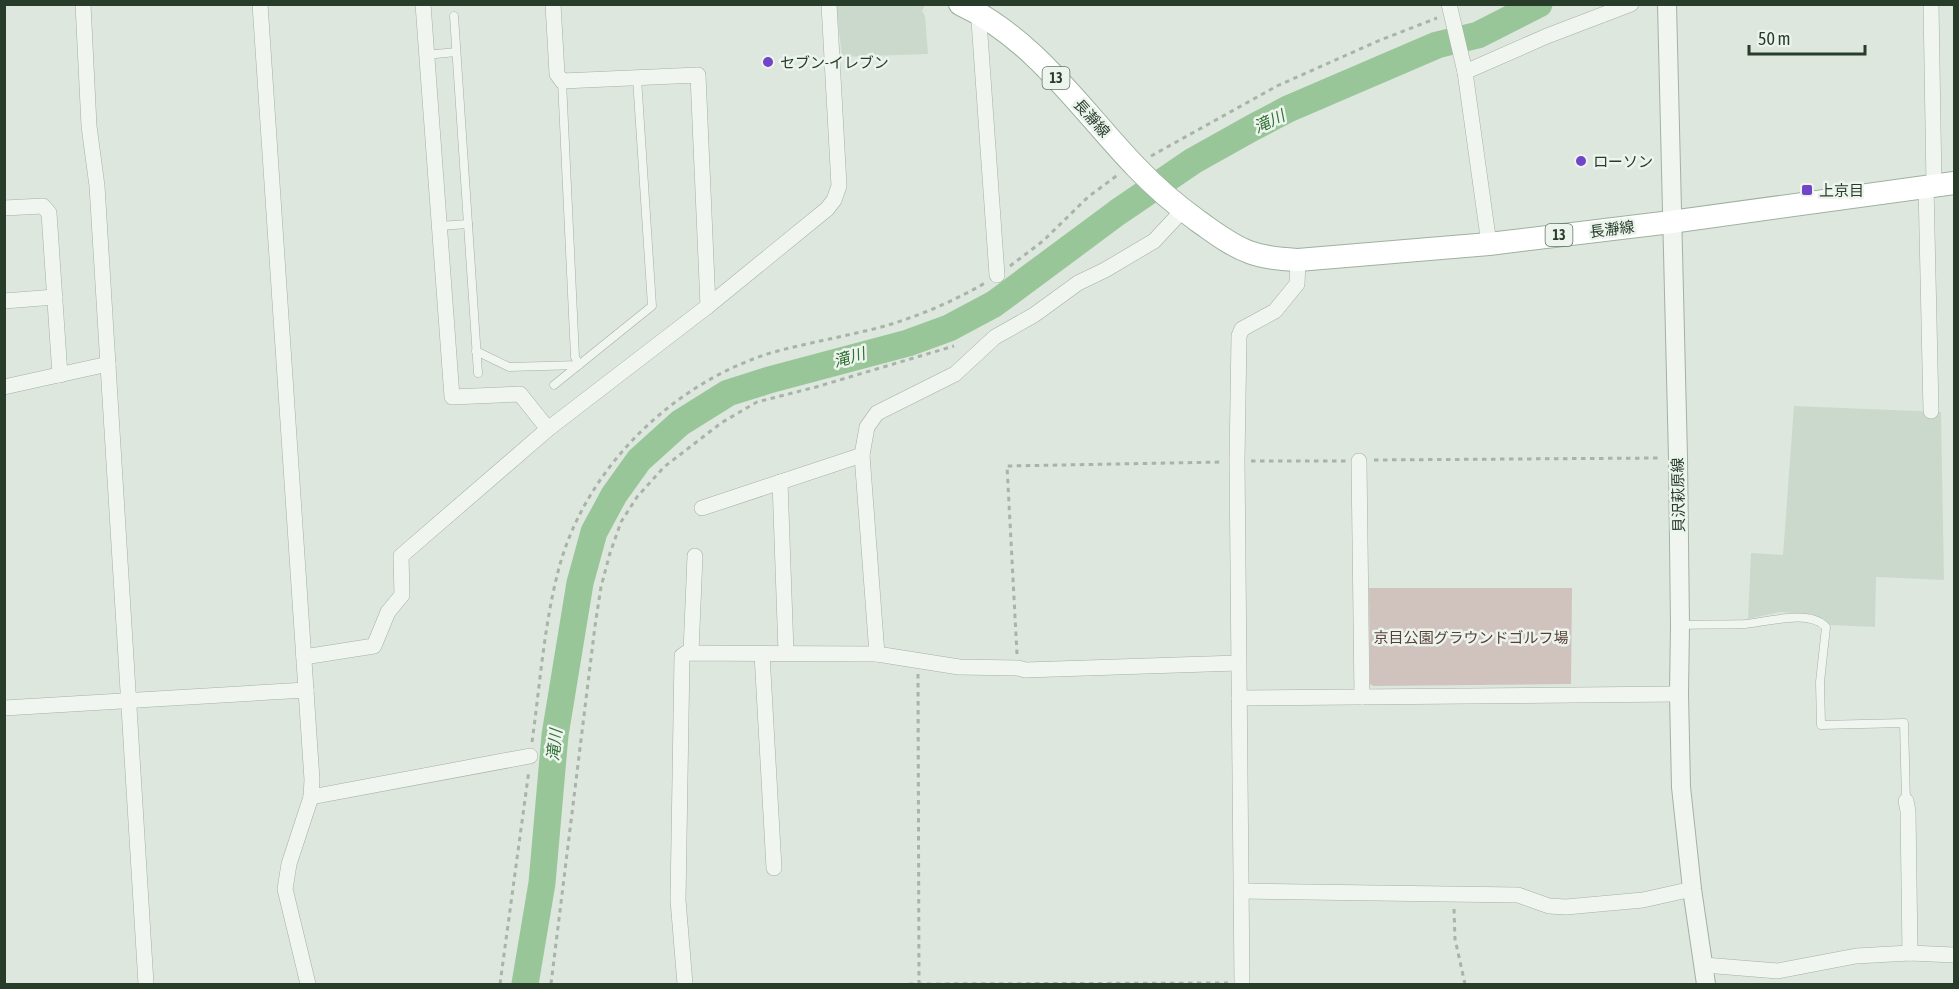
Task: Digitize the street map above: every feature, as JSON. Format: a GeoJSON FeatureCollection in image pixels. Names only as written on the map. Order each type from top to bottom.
{"type":"FeatureCollection","features":[{"type":"Feature","properties":{"kind":"main road","name":"長瀞線"},"geometry":{"type":"LineString","coordinates":[[972,7],[1038,58],[1136,167]]}},
{"type":"Feature","properties":{"kind":"main road","name":"13"},"geometry":{"type":"LineString","coordinates":[[1136,167],[1179,207]]}},
{"type":"Feature","properties":{"kind":"main road","name":"長瀞線"},"geometry":{"type":"LineString","coordinates":[[1179,207],[1225,240],[1249,252],[1272,258],[1298,260],[1489,244],[1671,222],[1938,184]]}},
{"type":"Feature","properties":{"kind":"street"},"geometry":{"type":"LineString","coordinates":[[83,4],[89,126],[97,186],[146,984]]}},
{"type":"Feature","properties":{"kind":"street"},"geometry":{"type":"LineString","coordinates":[[261,4],[312,780],[311,797],[289,864],[285,889],[308,984]]}},
{"type":"Feature","properties":{"kind":"street"},"geometry":{"type":"LineString","coordinates":[[423,4],[452,397],[520,394],[548,429]]}},
{"type":"Feature","properties":{"kind":"street"},"geometry":{"type":"LineString","coordinates":[[553,4],[557,74],[562,81],[698,75],[708,306]]}},
{"type":"Feature","properties":{"kind":"street"},"geometry":{"type":"LineString","coordinates":[[304,657],[374,646],[388,612],[402,595],[401,556],[548,429],[708,306],[827,209],[834,200],[839,186],[829,4]]}},
{"type":"Feature","properties":{"kind":"street"},"geometry":{"type":"LineString","coordinates":[[1465,69],[1631,4]]}},
{"type":"Feature","properties":{"kind":"street","name":"貝沢萩原線"},"geometry":{"type":"LineString","coordinates":[[1667,4],[1678,458],[1679,694],[1682,787],[1692,889],[1706,984]]}},
{"type":"Feature","properties":{"kind":"street"},"geometry":{"type":"LineString","coordinates":[[1931,4],[1938,184],[1931,411]]}},
{"type":"Feature","properties":{"kind":"street"},"geometry":{"type":"LineString","coordinates":[[972,7],[997,275]]}},
{"type":"Feature","properties":{"kind":"street"},"geometry":{"type":"LineString","coordinates":[[1450,12],[1465,69],[1489,244]]}},
{"type":"Feature","properties":{"kind":"street"},"geometry":{"type":"LineString","coordinates":[[4,208],[43,206],[49,213],[60,375]]}},
{"type":"Feature","properties":{"kind":"street"},"geometry":{"type":"LineString","coordinates":[[877,654],[862,455],[867,427],[877,413],[955,374],[995,338],[1034,315],[1078,283],[1154,241],[1179,207]]}},
{"type":"Feature","properties":{"kind":"street"},"geometry":{"type":"LineString","coordinates":[[1242,984],[1237,461],[1239,336],[1242,329],[1275,311],[1297,284],[1298,260]]}},
{"type":"Feature","properties":{"kind":"street"},"geometry":{"type":"LineString","coordinates":[[4,301],[55,297]]}},
{"type":"Feature","properties":{"kind":"street"},"geometry":{"type":"LineString","coordinates":[[4,387],[108,364]]}},
{"type":"Feature","properties":{"kind":"street"},"geometry":{"type":"LineString","coordinates":[[702,508],[862,455]]}},
{"type":"Feature","properties":{"kind":"street"},"geometry":{"type":"LineString","coordinates":[[1359,460],[1362,697]]}},
{"type":"Feature","properties":{"kind":"street"},"geometry":{"type":"LineString","coordinates":[[780,482],[786,652]]}},
{"type":"Feature","properties":{"kind":"street"},"geometry":{"type":"LineString","coordinates":[[692,652],[695,556]]}},
{"type":"Feature","properties":{"kind":"street"},"geometry":{"type":"LineString","coordinates":[[685,984],[678,900],[682,656],[692,652],[877,654],[959,667],[1024,670],[1238,663]]}},
{"type":"Feature","properties":{"kind":"street"},"geometry":{"type":"LineString","coordinates":[[762,654],[774,868]]}},
{"type":"Feature","properties":{"kind":"street"},"geometry":{"type":"LineString","coordinates":[[4,708],[306,690]]}},
{"type":"Feature","properties":{"kind":"street"},"geometry":{"type":"LineString","coordinates":[[1239,698],[1679,694]]}},
{"type":"Feature","properties":{"kind":"street"},"geometry":{"type":"LineString","coordinates":[[311,797],[530,756]]}},
{"type":"Feature","properties":{"kind":"street"},"geometry":{"type":"LineString","coordinates":[[1906,801],[1910,953]]}},
{"type":"Feature","properties":{"kind":"street"},"geometry":{"type":"LineString","coordinates":[[1242,891],[1518,895],[1549,906],[1566,907],[1643,900],[1692,889]]}},
{"type":"Feature","properties":{"kind":"street"},"geometry":{"type":"LineString","coordinates":[[1704,965],[1778,971],[1856,956],[1910,953],[1954,955]]}},
{"type":"Feature","properties":{"kind":"lane"},"geometry":{"type":"LineString","coordinates":[[454,16],[478,372]]}},
{"type":"Feature","properties":{"kind":"lane"},"geometry":{"type":"LineString","coordinates":[[426,55],[456,52]]}},
{"type":"Feature","properties":{"kind":"lane"},"geometry":{"type":"LineString","coordinates":[[554,385],[652,306],[637,78]]}},
{"type":"Feature","properties":{"kind":"lane"},"geometry":{"type":"LineString","coordinates":[[562,81],[575,357],[579,365]]}},
{"type":"Feature","properties":{"kind":"lane"},"geometry":{"type":"LineString","coordinates":[[439,226],[468,224]]}},
{"type":"Feature","properties":{"kind":"lane"},"geometry":{"type":"LineString","coordinates":[[476,351],[509,367],[579,365]]}},
{"type":"Feature","properties":{"kind":"lane"},"geometry":{"type":"LineString","coordinates":[[1680,625],[1747,624],[1779,618],[1800,618],[1821,622],[1826,627],[1820,682],[1821,725],[1904,723],[1906,801]]}},
{"type":"Feature","properties":{"kind":"path"},"geometry":{"type":"LineString","coordinates":[[500,984],[548,621],[559,567],[577,522],[597,486],[637,436],[700,384],[744,363],[774,352],[886,325],[945,304],[997,275],[1043,241],[1104,184],[1277,86],[1450,12]]}},
{"type":"Feature","properties":{"kind":"path"},"geometry":{"type":"LineString","coordinates":[[551,984],[595,626],[607,564],[621,522],[637,497],[664,467],[721,423],[757,402],[954,346]]}},
{"type":"Feature","properties":{"kind":"path"},"geometry":{"type":"LineString","coordinates":[[1018,668],[1007,466],[1237,461],[1678,458]]}},
{"type":"Feature","properties":{"kind":"path"},"geometry":{"type":"LineString","coordinates":[[918,659],[918,984]]}},
{"type":"Feature","properties":{"kind":"path"},"geometry":{"type":"LineString","coordinates":[[1453,894],[1455,939],[1465,984]]}},
{"type":"Feature","properties":{"kind":"path"},"geometry":{"type":"LineString","coordinates":[[909,984],[1242,984]]}},
{"type":"Feature","properties":{"kind":"shaded area"},"geometry":{"type":"Polygon","coordinates":[[[836,5],[925,5],[922,11],[925,16],[928,54],[842,57],[836,5]]]}},
{"type":"Feature","properties":{"kind":"shaded area"},"geometry":{"type":"Polygon","coordinates":[[[1794,406],[1941,412],[1944,580],[1876,577],[1875,627],[1830,625],[1824,619],[1811,614],[1780,612],[1748,619],[1751,553],[1783,555],[1794,406]]]}},
{"type":"Feature","properties":{"kind":"green space","name":"京目公園グラウンドゴルフ場"},"geometry":{"type":"Polygon","coordinates":[[[1369,588],[1572,588],[1571,684],[1373,686],[1370,684],[1369,588]]]}},
{"type":"Feature","properties":{"kind":"waterway","name":"滝川"},"geometry":{"type":"LineString","coordinates":[[525,984],[542,883],[555,735],[580,583],[594,532],[614,495],[639,460],[680,423],[728,393],[908,343],[949,328],[994,304],[1118,212],[1193,161],[1252,128],[1288,109],[1437,45],[1478,35],[1539,4]]}},
{"type":"Feature","properties":{"kind":"place","name":"セブン-イレブン"},"geometry":{"type":"Point","coordinates":[768,62]}},
{"type":"Feature","properties":{"kind":"place","name":"ローソン"},"geometry":{"type":"Point","coordinates":[1581,161]}},
{"type":"Feature","properties":{"kind":"place","name":"上京目"},"geometry":{"type":"Point","coordinates":[1807,190]}}]}
